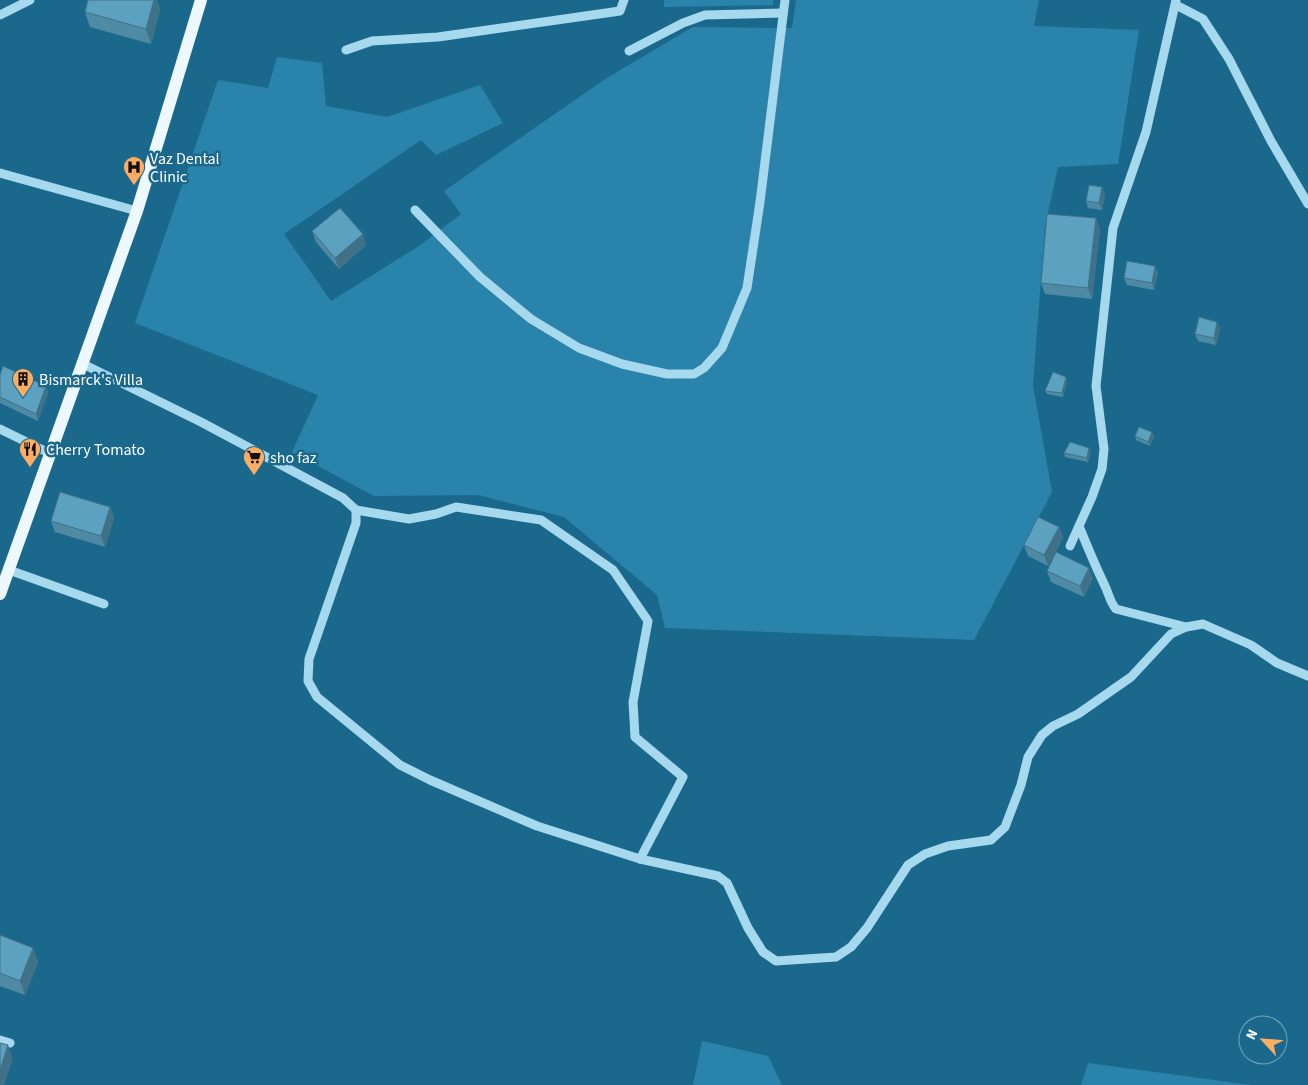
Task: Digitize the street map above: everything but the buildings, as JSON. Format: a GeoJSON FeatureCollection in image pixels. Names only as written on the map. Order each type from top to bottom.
{"type":"FeatureCollection","features":[{"type":"Feature","properties":{"kind":"main road"},"geometry":{"type":"LineString","coordinates":[[0,594],[5,572],[51,454],[137,211],[201,0]]}},
{"type":"Feature","properties":{"kind":"street"},"geometry":{"type":"LineString","coordinates":[[0,14],[30,0]]}},
{"type":"Feature","properties":{"kind":"street"},"geometry":{"type":"LineString","coordinates":[[346,50],[372,41],[438,37],[620,11],[624,0]]}},
{"type":"Feature","properties":{"kind":"street"},"geometry":{"type":"LineString","coordinates":[[415,210],[480,276],[531,319],[578,348],[622,364],[666,374],[694,374],[704,368],[722,348],[747,288],[760,202],[785,0]]}},
{"type":"Feature","properties":{"kind":"street"},"geometry":{"type":"LineString","coordinates":[[1070,546],[1102,469],[1104,449],[1096,386],[1112,228],[1146,132],[1176,3],[1203,19],[1229,59],[1271,141],[1308,204]]}},
{"type":"Feature","properties":{"kind":"street"},"geometry":{"type":"LineString","coordinates":[[629,51],[684,22],[705,15],[783,13]]}},
{"type":"Feature","properties":{"kind":"street"},"geometry":{"type":"LineString","coordinates":[[0,173],[137,211]]}},
{"type":"Feature","properties":{"kind":"street"},"geometry":{"type":"LineString","coordinates":[[83,364],[201,422],[343,498],[356,510],[409,519],[436,514],[456,507],[541,520],[613,570],[648,621],[633,702],[635,737],[683,777],[640,859]]}},
{"type":"Feature","properties":{"kind":"street"},"geometry":{"type":"LineString","coordinates":[[0,429],[51,454]]}},
{"type":"Feature","properties":{"kind":"street"},"geometry":{"type":"LineString","coordinates":[[356,510],[356,523],[309,658],[308,681],[317,697],[400,765],[423,776],[537,826],[640,859],[718,876],[727,883],[748,928],[763,952],[776,961],[836,957],[850,947],[867,928],[908,865],[925,854],[948,846],[992,840],[1005,827],[1021,785],[1028,757],[1042,735],[1053,726],[1078,714],[1131,677],[1171,634],[1186,627],[1203,624],[1222,630],[1251,645],[1277,663],[1308,676]]}},
{"type":"Feature","properties":{"kind":"street"},"geometry":{"type":"LineString","coordinates":[[1079,526],[1094,567],[1105,585],[1110,602],[1116,609],[1186,627]]}},
{"type":"Feature","properties":{"kind":"street"},"geometry":{"type":"LineString","coordinates":[[5,572],[104,604]]}},
{"type":"Feature","properties":{"kind":"street"},"geometry":{"type":"LineString","coordinates":[[0,1040],[10,1043]]}},
{"type":"Feature","properties":{"kind":"shaded area"},"geometry":{"type":"Polygon","coordinates":[[[664,0],[773,0],[773,5],[664,7],[664,0]]]}},
{"type":"Feature","properties":{"kind":"shaded area"},"geometry":{"type":"Polygon","coordinates":[[[796,0],[1039,0],[1034,26],[1139,30],[1118,164],[1058,167],[1045,226],[1033,385],[1052,492],[974,640],[665,628],[657,595],[564,517],[478,495],[374,496],[292,452],[318,395],[135,323],[218,80],[268,88],[277,57],[322,63],[326,106],[387,117],[480,85],[503,123],[436,155],[421,140],[284,234],[331,301],[419,246],[461,214],[444,191],[605,79],[693,27],[792,28],[796,0]]]}},
{"type":"Feature","properties":{"kind":"shaded area"},"geometry":{"type":"Polygon","coordinates":[[[702,1041],[768,1056],[782,1085],[693,1085],[702,1041]]]}},
{"type":"Feature","properties":{"kind":"shaded area"},"geometry":{"type":"Polygon","coordinates":[[[1088,1063],[1251,1085],[1081,1085],[1088,1063]]]}},
{"type":"Feature","properties":{"kind":"place","name":"Vaz Dental Clinic"},"geometry":{"type":"Point","coordinates":[134,186]}},
{"type":"Feature","properties":{"kind":"place","name":"Bismarck's Villa"},"geometry":{"type":"Point","coordinates":[23,398]}},
{"type":"Feature","properties":{"kind":"place","name":"Cherry Tomato"},"geometry":{"type":"Point","coordinates":[30,468]}},
{"type":"Feature","properties":{"kind":"place","name":"sho faz"},"geometry":{"type":"Point","coordinates":[254,476]}}]}
